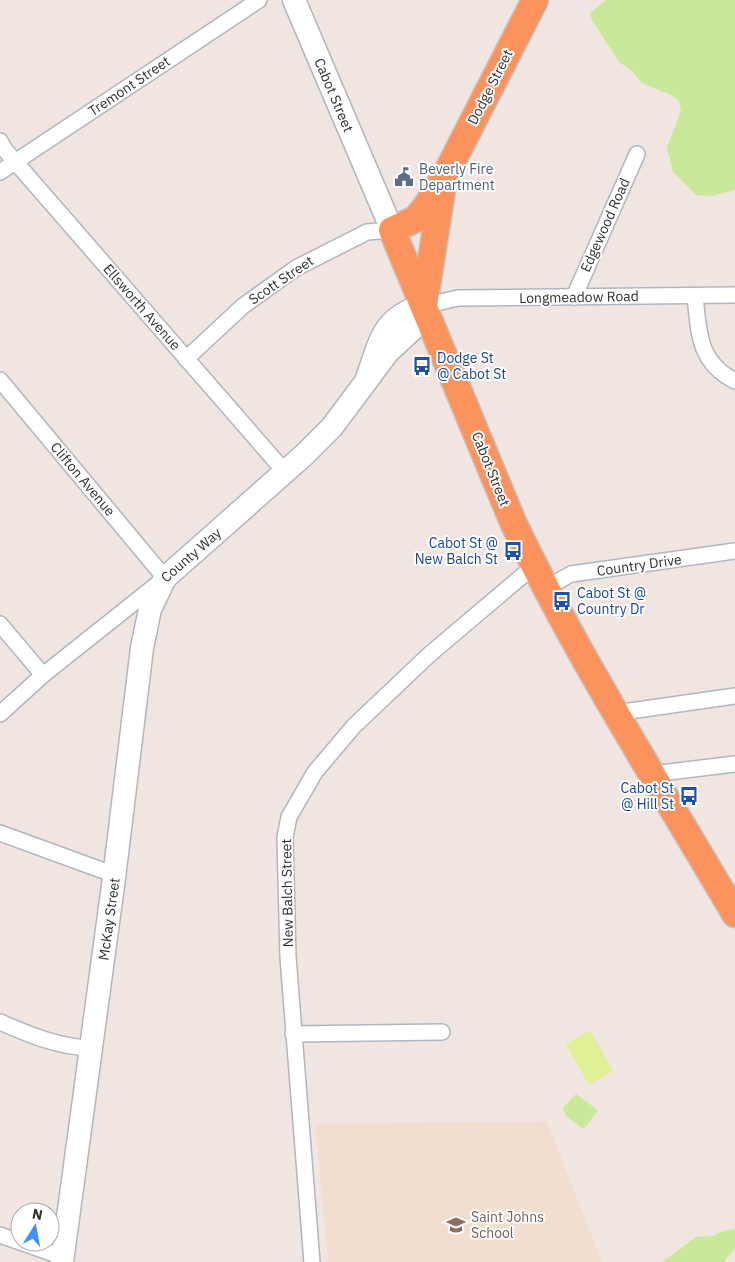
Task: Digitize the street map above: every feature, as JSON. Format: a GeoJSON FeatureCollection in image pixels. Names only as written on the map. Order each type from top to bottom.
{"type":"FeatureCollection","features":[{"type":"Feature","properties":{"kind":"highway","name":"Dodge Street"},"geometry":{"type":"LineString","coordinates":[[392,230],[409,223],[421,214],[446,174],[535,0]]}},
{"type":"Feature","properties":{"kind":"highway","name":"Dodge Street"},"geometry":{"type":"LineString","coordinates":[[424,306],[436,220],[446,174]]}},
{"type":"Feature","properties":{"kind":"highway","name":"Cabot Street"},"geometry":{"type":"LineString","coordinates":[[392,230],[513,522],[540,577],[576,647],[735,914]]}},
{"type":"Feature","properties":{"kind":"main road","name":"Cabot Street"},"geometry":{"type":"LineString","coordinates":[[294,0],[392,230]]}},
{"type":"Feature","properties":{"kind":"main road","name":"County Way"},"geometry":{"type":"LineString","coordinates":[[165,578],[285,472],[332,426],[366,381],[383,337],[392,321],[405,311],[424,306]]}},
{"type":"Feature","properties":{"kind":"main road","name":"McKay Street"},"geometry":{"type":"LineString","coordinates":[[62,1260],[115,875],[146,625],[165,578]]}},
{"type":"Feature","properties":{"kind":"street","name":"Tremont Street"},"geometry":{"type":"LineString","coordinates":[[0,172],[259,0]]}},
{"type":"Feature","properties":{"kind":"street","name":"Ellsworth Avenue"},"geometry":{"type":"LineString","coordinates":[[0,141],[285,472]]}},
{"type":"Feature","properties":{"kind":"street","name":"Edgewood Road"},"geometry":{"type":"LineString","coordinates":[[574,297],[637,154]]}},
{"type":"Feature","properties":{"kind":"street","name":"Scott Street"},"geometry":{"type":"LineString","coordinates":[[186,359],[243,306],[296,268],[366,232],[392,230]]}},
{"type":"Feature","properties":{"kind":"street","name":"Longmeadow Road"},"geometry":{"type":"LineString","coordinates":[[424,306],[458,298],[735,295]]}},
{"type":"Feature","properties":{"kind":"street"},"geometry":{"type":"LineString","coordinates":[[695,296],[699,329],[706,355],[719,372],[735,381]]}},
{"type":"Feature","properties":{"kind":"street","name":"Clifton Avenue"},"geometry":{"type":"LineString","coordinates":[[0,380],[165,578]]}},
{"type":"Feature","properties":{"kind":"street","name":"Country Drive"},"geometry":{"type":"LineString","coordinates":[[540,577],[735,551]]}},
{"type":"Feature","properties":{"kind":"street","name":"New Balch Street"},"geometry":{"type":"LineString","coordinates":[[312,1262],[287,943],[285,837],[289,817],[315,772],[354,726],[430,654],[540,577]]}},
{"type":"Feature","properties":{"kind":"street","name":"County Way"},"geometry":{"type":"LineString","coordinates":[[0,714],[43,675],[165,578]]}},
{"type":"Feature","properties":{"kind":"street"},"geometry":{"type":"LineString","coordinates":[[0,624],[43,675]]}},
{"type":"Feature","properties":{"kind":"street"},"geometry":{"type":"LineString","coordinates":[[616,713],[735,696]]}},
{"type":"Feature","properties":{"kind":"street"},"geometry":{"type":"LineString","coordinates":[[652,774],[735,764]]}},
{"type":"Feature","properties":{"kind":"street"},"geometry":{"type":"LineString","coordinates":[[0,833],[115,875]]}},
{"type":"Feature","properties":{"kind":"street"},"geometry":{"type":"LineString","coordinates":[[0,1022],[40,1040],[70,1047],[91,1048]]}},
{"type":"Feature","properties":{"kind":"street"},"geometry":{"type":"LineString","coordinates":[[293,1034],[442,1032]]}},
{"type":"Feature","properties":{"kind":"street"},"geometry":{"type":"LineString","coordinates":[[0,1235],[62,1260]]}},
{"type":"Feature","properties":{"kind":"shaded area","name":"Saint Johns School"},"geometry":{"type":"Polygon","coordinates":[[[547,1121],[602,1262],[328,1262],[315,1124],[547,1121]]]}},
{"type":"Feature","properties":{"kind":"green space"},"geometry":{"type":"Polygon","coordinates":[[[606,0],[735,0],[735,190],[712,196],[696,195],[673,172],[667,148],[681,110],[679,101],[673,96],[642,83],[632,71],[619,62],[592,20],[590,13],[606,0]]]}},
{"type":"Feature","properties":{"kind":"green space"},"geometry":{"type":"Polygon","coordinates":[[[590,1030],[613,1071],[589,1085],[566,1044],[590,1030]]]}},
{"type":"Feature","properties":{"kind":"green space"},"geometry":{"type":"Polygon","coordinates":[[[576,1094],[597,1111],[586,1127],[582,1128],[566,1116],[563,1108],[576,1094]]]}},
{"type":"Feature","properties":{"kind":"green space"},"geometry":{"type":"Polygon","coordinates":[[[735,1229],[735,1248],[724,1262],[662,1262],[696,1237],[712,1236],[723,1231],[735,1229]]]}},
{"type":"Feature","properties":{"kind":"place","name":"Beverly Fire Department"},"geometry":{"type":"Point","coordinates":[404,177]}},
{"type":"Feature","properties":{"kind":"place","name":"Dodge St @ Cabot St"},"geometry":{"type":"Point","coordinates":[422,366]}},
{"type":"Feature","properties":{"kind":"place","name":"Cabot St @ New Balch St"},"geometry":{"type":"Point","coordinates":[513,551]}},
{"type":"Feature","properties":{"kind":"place","name":"Cabot St @ Country Dr"},"geometry":{"type":"Point","coordinates":[562,601]}},
{"type":"Feature","properties":{"kind":"place","name":"Cabot St @ Hill St"},"geometry":{"type":"Point","coordinates":[689,796]}},
{"type":"Feature","properties":{"kind":"place","name":"Saint Johns School"},"geometry":{"type":"Point","coordinates":[456,1225]}}]}
